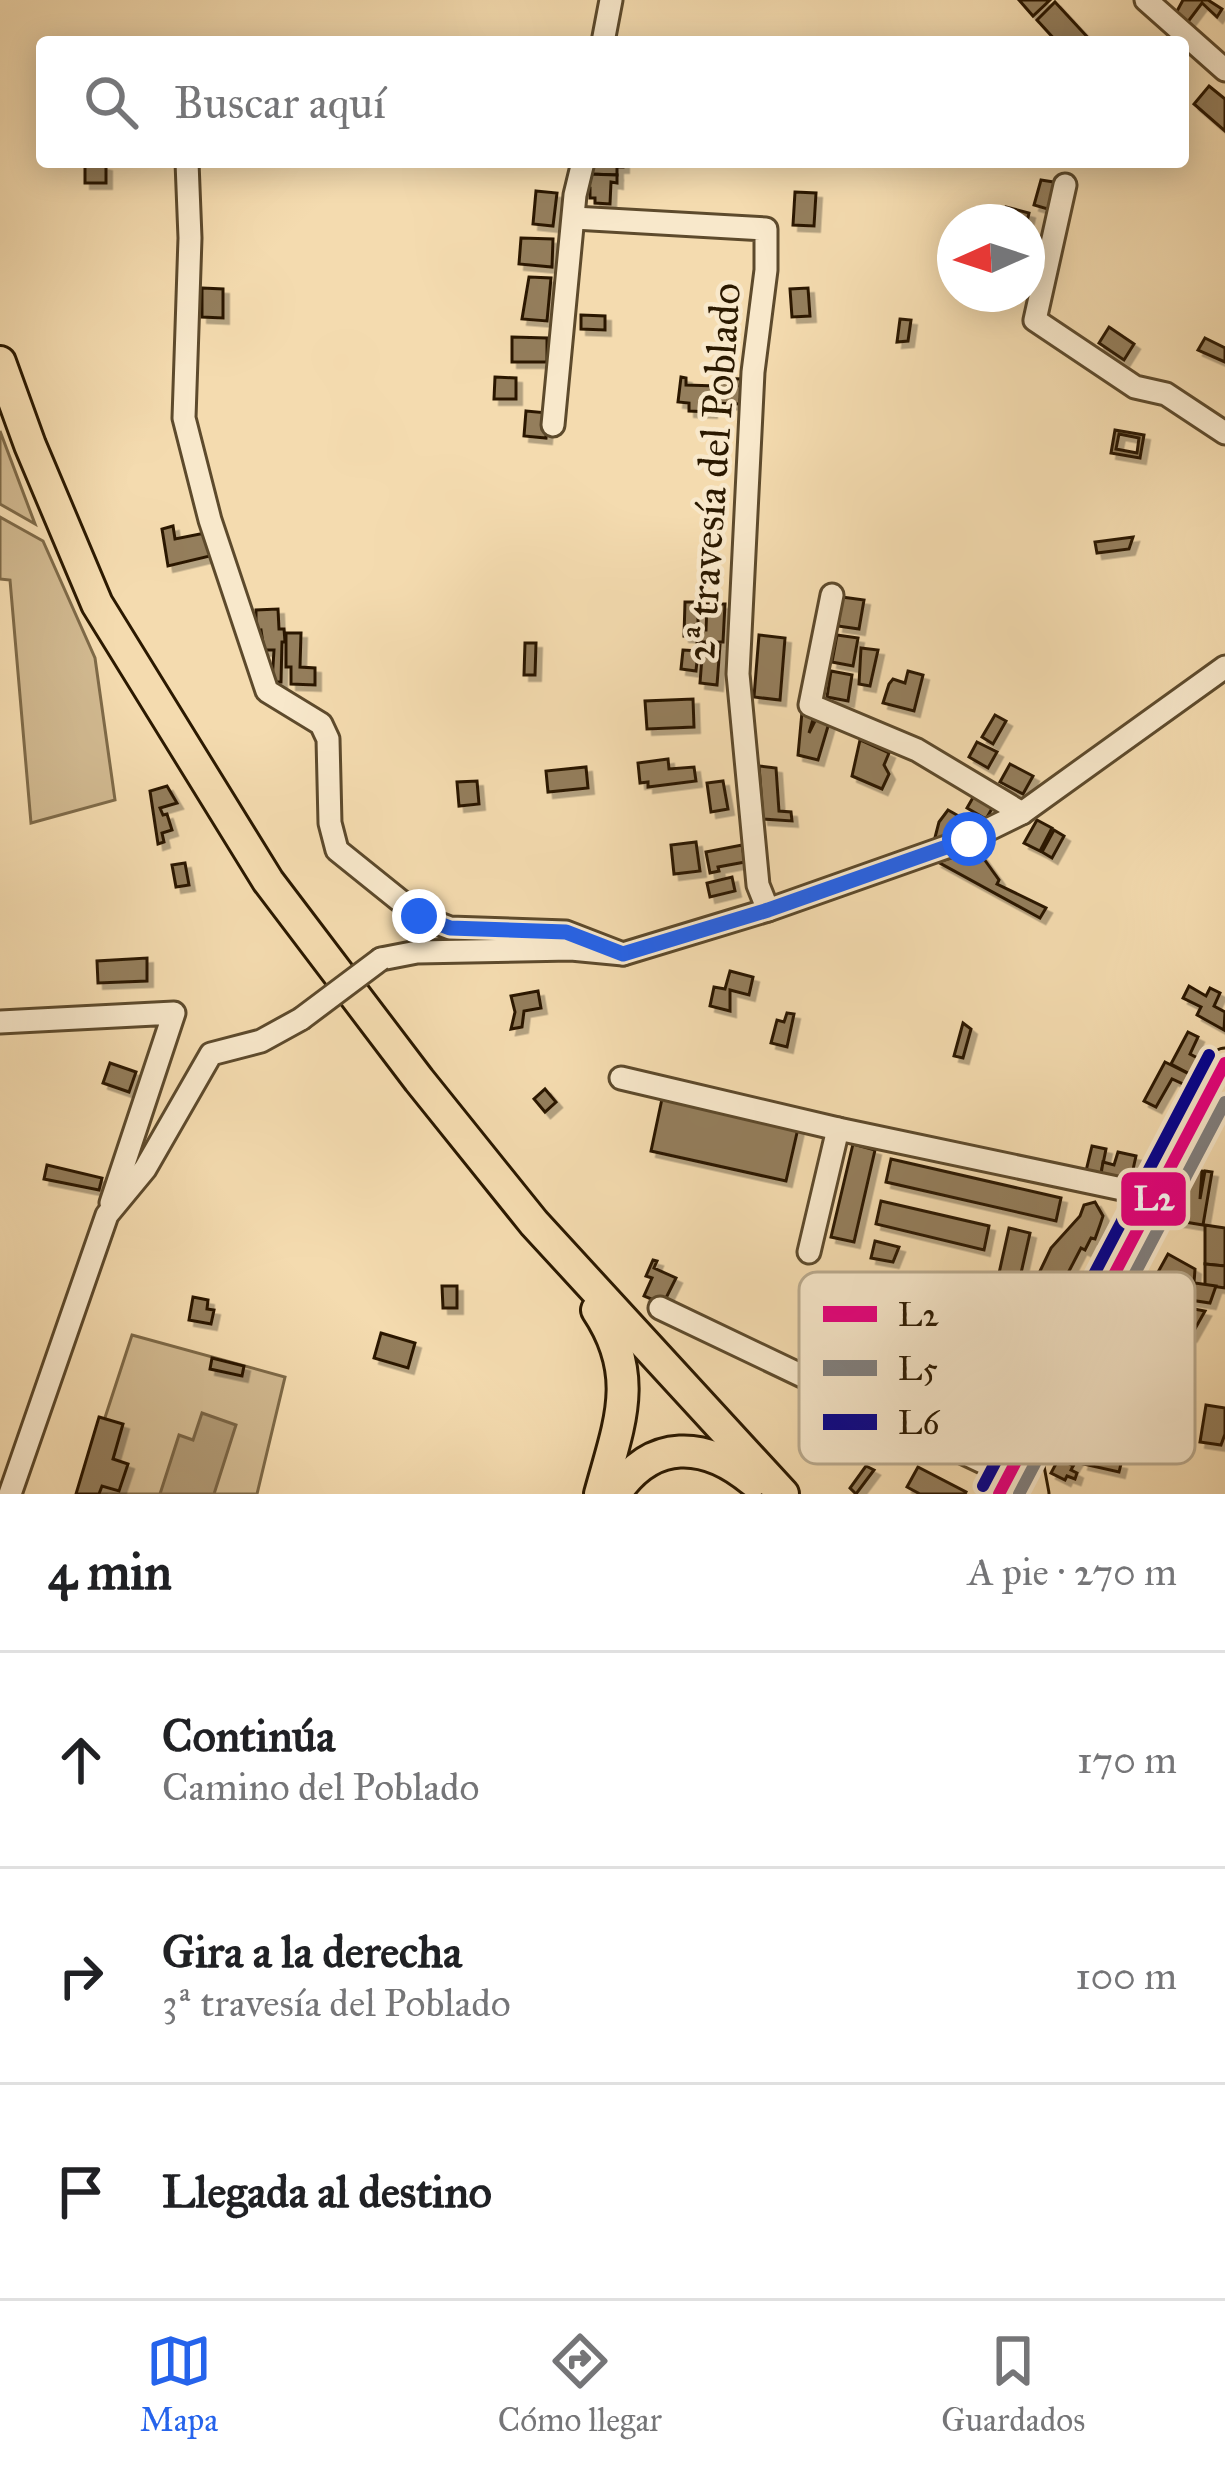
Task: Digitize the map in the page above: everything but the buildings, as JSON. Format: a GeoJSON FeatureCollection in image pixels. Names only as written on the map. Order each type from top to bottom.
{"type":"FeatureCollection","features":[{"type":"Feature","properties":{"kind":"highway"},"geometry":{"type":"LineString","coordinates":[[0,362],[30,446],[98,604],[256,862],[418,1080],[534,1222],[783,1494]]}},
{"type":"Feature","properties":{"kind":"highway"},"geometry":{"type":"LineString","coordinates":[[534,1222],[615,1336],[623,1360],[624,1395],[600,1494]]}},
{"type":"Feature","properties":{"kind":"highway"},"geometry":{"type":"LineString","coordinates":[[615,1494],[641,1464],[683,1451],[703,1451],[728,1460],[768,1494]]}},
{"type":"Feature","properties":{"kind":"main road"},"geometry":{"type":"LineString","coordinates":[[1115,1272],[1225,1064]]}},
{"type":"Feature","properties":{"kind":"street"},"geometry":{"type":"LineString","coordinates":[[604,36],[610,0]]}},
{"type":"Feature","properties":{"kind":"street"},"geometry":{"type":"LineString","coordinates":[[1146,0],[1187,36]]}},
{"type":"Feature","properties":{"kind":"street"},"geometry":{"type":"LineString","coordinates":[[1189,38],[1225,70]]}},
{"type":"Feature","properties":{"kind":"street"},"geometry":{"type":"LineString","coordinates":[[187,168],[190,238],[184,418],[210,520],[267,691],[321,724],[328,740],[330,823],[337,850],[419,916],[450,928],[566,932],[623,954]]}},
{"type":"Feature","properties":{"kind":"street"},"geometry":{"type":"LineString","coordinates":[[554,425],[582,168]]}},
{"type":"Feature","properties":{"kind":"street"},"geometry":{"type":"LineString","coordinates":[[1065,185],[1035,320],[1135,387],[1166,394],[1225,433]]}},
{"type":"Feature","properties":{"kind":"street","name":"2ª travesía del Poblado"},"geometry":{"type":"LineString","coordinates":[[574,218],[766,229],[766,270],[753,372],[738,674],[758,885],[768,910]]}},
{"type":"Feature","properties":{"kind":"street"},"geometry":{"type":"LineString","coordinates":[[832,595],[809,705],[916,751],[1022,813]]}},
{"type":"Feature","properties":{"kind":"street"},"geometry":{"type":"LineString","coordinates":[[107,1215],[145,1169],[211,1054],[261,1041],[301,1019],[381,958],[417,952],[571,949],[623,954],[768,910],[969,839],[1022,813],[1225,667]]}},
{"type":"Feature","properties":{"kind":"street"},"geometry":{"type":"LineString","coordinates":[[0,1022],[174,1013],[10,1494]]}},
{"type":"Feature","properties":{"kind":"street"},"geometry":{"type":"LineString","coordinates":[[621,1078],[1155,1196]]}},
{"type":"Feature","properties":{"kind":"street"},"geometry":{"type":"LineString","coordinates":[[809,1252],[838,1129]]}},
{"type":"Feature","properties":{"kind":"street"},"geometry":{"type":"LineString","coordinates":[[660,1308],[799,1379]]}},
{"type":"Feature","properties":{"kind":"street"},"geometry":{"type":"LineString","coordinates":[[965,1464],[1016,1490]]}},
{"type":"Feature","properties":{"kind":"shaded area"},"geometry":{"type":"Polygon","coordinates":[[[0,431],[35,524],[0,504],[0,431]]]}},
{"type":"Feature","properties":{"kind":"shaded area"},"geometry":{"type":"Polygon","coordinates":[[[0,517],[43,541],[95,658],[115,800],[31,823],[10,580],[0,579],[0,517]]]}},
{"type":"Feature","properties":{"kind":"shaded area"},"geometry":{"type":"Polygon","coordinates":[[[132,1335],[285,1377],[257,1494],[80,1494],[132,1335]]]}},
{"type":"Feature","properties":{"kind":"shaded area"},"geometry":{"type":"Polygon","coordinates":[[[202,1413],[236,1425],[214,1494],[160,1494],[179,1435],[193,1440],[202,1413]]]}},
{"type":"Feature","properties":{"kind":"transit line","name":"L6"},"geometry":{"type":"LineString","coordinates":[[1095,1272],[1209,1055]]}},
{"type":"Feature","properties":{"kind":"transit line","name":"L2"},"geometry":{"type":"LineString","coordinates":[[1115,1272],[1225,1063]]}},
{"type":"Feature","properties":{"kind":"transit line","name":"L5"},"geometry":{"type":"LineString","coordinates":[[1136,1272],[1225,1102]]}},
{"type":"Feature","properties":{"kind":"transit line","name":"L6"},"geometry":{"type":"LineString","coordinates":[[983,1486],[995,1464]]}},
{"type":"Feature","properties":{"kind":"transit line","name":"L2"},"geometry":{"type":"LineString","coordinates":[[999,1494],[1015,1464]]}},
{"type":"Feature","properties":{"kind":"transit line","name":"L5"},"geometry":{"type":"LineString","coordinates":[[1019,1494],[1035,1464]]}},
{"type":"Feature","properties":{"kind":"route"},"geometry":{"type":"LineString","coordinates":[[419,916],[450,928],[566,932],[623,954],[768,910],[969,839]]}}]}
